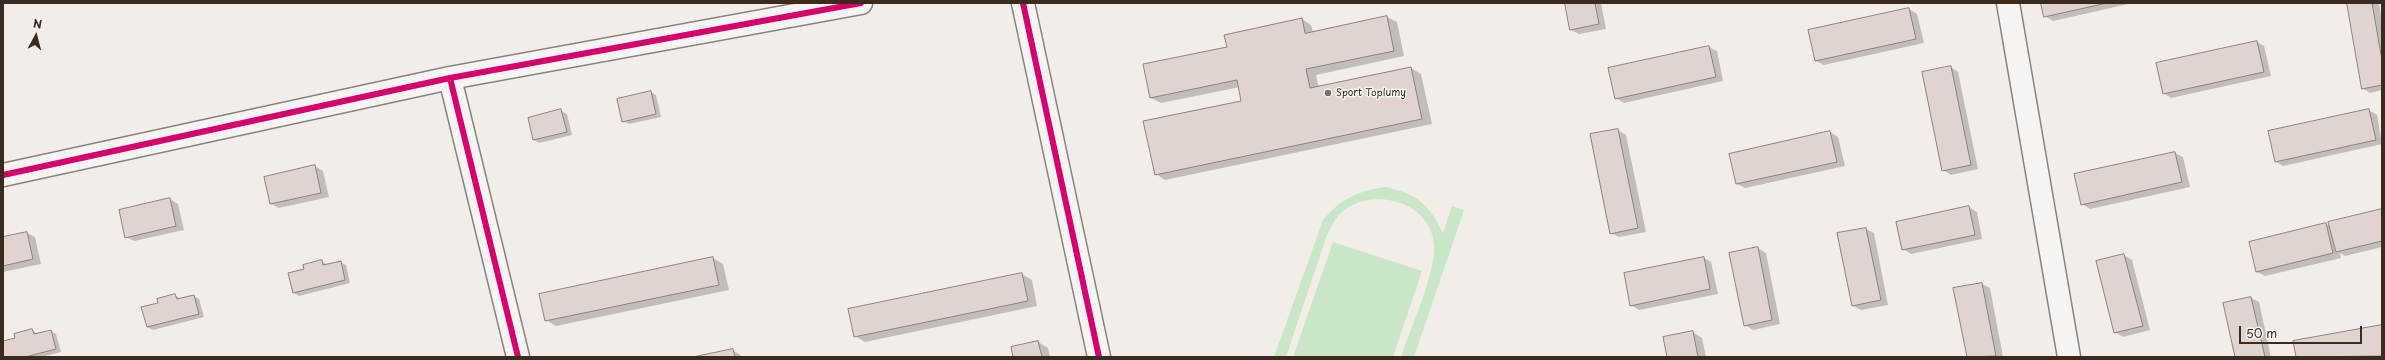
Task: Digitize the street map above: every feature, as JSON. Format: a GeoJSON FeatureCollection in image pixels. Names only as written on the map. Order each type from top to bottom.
{"type":"FeatureCollection","features":[{"type":"Feature","properties":{"kind":"street"},"geometry":{"type":"LineString","coordinates":[[3,175],[450,78],[861,3]]}},
{"type":"Feature","properties":{"kind":"street"},"geometry":{"type":"LineString","coordinates":[[1023,3],[1099,357]]}},
{"type":"Feature","properties":{"kind":"street"},"geometry":{"type":"LineString","coordinates":[[2008,3],[2069,357]]}},
{"type":"Feature","properties":{"kind":"street"},"geometry":{"type":"LineString","coordinates":[[450,78],[518,357]]}},
{"type":"Feature","properties":{"kind":"green space"},"geometry":{"type":"Polygon","coordinates":[[[1385,187],[1406,193],[1421,202],[1433,215],[1443,233],[1452,206],[1464,210],[1414,357],[1401,357],[1421,303],[1430,273],[1434,249],[1432,233],[1425,220],[1414,210],[1400,203],[1385,200],[1370,200],[1355,204],[1342,212],[1335,220],[1327,235],[1286,357],[1274,357],[1323,220],[1343,201],[1350,197],[1366,191],[1385,187]]]}},
{"type":"Feature","properties":{"kind":"green space"},"geometry":{"type":"Polygon","coordinates":[[[1333,242],[1422,271],[1393,357],[1293,357],[1333,242]]]}},
{"type":"Feature","properties":{"kind":"building"},"geometry":{"type":"Polygon","coordinates":[[[1565,3],[1595,3],[1599,24],[1570,30],[1565,3]]]}},
{"type":"Feature","properties":{"kind":"building"},"geometry":{"type":"Polygon","coordinates":[[[2041,3],[2107,3],[2044,17],[2041,3]]]}},
{"type":"Feature","properties":{"kind":"building"},"geometry":{"type":"Polygon","coordinates":[[[2347,3],[2372,3],[2382,60],[2382,85],[2362,89],[2347,3]]]}},
{"type":"Feature","properties":{"kind":"building"},"geometry":{"type":"Polygon","coordinates":[[[1909,8],[1916,39],[1815,61],[1808,30],[1909,8]]]}},
{"type":"Feature","properties":{"kind":"building","name":"Sport Toplumy"},"geometry":{"type":"Polygon","coordinates":[[[1387,16],[1394,51],[1306,69],[1310,88],[1411,67],[1422,119],[1155,175],[1143,121],[1241,101],[1237,80],[1150,98],[1143,64],[1227,47],[1224,35],[1302,18],[1305,33],[1387,16]]]}},
{"type":"Feature","properties":{"kind":"building"},"geometry":{"type":"Polygon","coordinates":[[[2257,41],[2264,72],[2163,94],[2156,63],[2257,41]]]}},
{"type":"Feature","properties":{"kind":"building"},"geometry":{"type":"Polygon","coordinates":[[[1709,46],[1716,77],[1615,99],[1608,68],[1709,46]]]}},
{"type":"Feature","properties":{"kind":"building"},"geometry":{"type":"Polygon","coordinates":[[[1951,66],[1971,165],[1942,171],[1922,72],[1951,66]]]}},
{"type":"Feature","properties":{"kind":"building"},"geometry":{"type":"Polygon","coordinates":[[[651,91],[656,114],[622,122],[617,99],[651,91]]]}},
{"type":"Feature","properties":{"kind":"building"},"geometry":{"type":"Polygon","coordinates":[[[561,109],[567,132],[533,140],[528,118],[561,109]]]}},
{"type":"Feature","properties":{"kind":"building"},"geometry":{"type":"Polygon","coordinates":[[[2369,109],[2376,140],[2275,162],[2268,131],[2369,109]]]}},
{"type":"Feature","properties":{"kind":"building"},"geometry":{"type":"Polygon","coordinates":[[[1618,129],[1638,228],[1610,234],[1590,134],[1618,129]]]}},
{"type":"Feature","properties":{"kind":"building"},"geometry":{"type":"Polygon","coordinates":[[[1830,131],[1837,162],[1736,184],[1729,154],[1830,131]]]}},
{"type":"Feature","properties":{"kind":"building"},"geometry":{"type":"Polygon","coordinates":[[[2175,152],[2182,182],[2081,205],[2074,174],[2175,152]]]}},
{"type":"Feature","properties":{"kind":"building"},"geometry":{"type":"Polygon","coordinates":[[[315,165],[321,193],[270,204],[264,177],[315,165]]]}},
{"type":"Feature","properties":{"kind":"building"},"geometry":{"type":"Polygon","coordinates":[[[170,198],[176,226],[125,238],[119,210],[170,198]]]}},
{"type":"Feature","properties":{"kind":"building"},"geometry":{"type":"Polygon","coordinates":[[[1969,206],[1975,235],[1902,250],[1896,222],[1969,206]]]}},
{"type":"Feature","properties":{"kind":"building"},"geometry":{"type":"Polygon","coordinates":[[[2382,209],[2382,241],[2336,252],[2328,222],[2382,209]]]}},
{"type":"Feature","properties":{"kind":"building"},"geometry":{"type":"Polygon","coordinates":[[[2326,223],[2333,253],[2256,272],[2249,242],[2326,223]]]}},
{"type":"Feature","properties":{"kind":"building"},"geometry":{"type":"Polygon","coordinates":[[[1866,228],[1881,300],[1852,306],[1837,233],[1866,228]]]}},
{"type":"Feature","properties":{"kind":"building"},"geometry":{"type":"Polygon","coordinates":[[[27,232],[33,259],[3,266],[3,237],[27,232]]]}},
{"type":"Feature","properties":{"kind":"building"},"geometry":{"type":"Polygon","coordinates":[[[1758,247],[1772,320],[1744,326],[1729,253],[1758,247]]]}},
{"type":"Feature","properties":{"kind":"building"},"geometry":{"type":"Polygon","coordinates":[[[2124,254],[2143,326],[2114,333],[2096,261],[2124,254]]]}},
{"type":"Feature","properties":{"kind":"building"},"geometry":{"type":"Polygon","coordinates":[[[713,257],[719,285],[545,321],[539,294],[713,257]]]}},
{"type":"Feature","properties":{"kind":"building"},"geometry":{"type":"Polygon","coordinates":[[[1704,257],[1710,289],[1630,306],[1624,273],[1704,257]]]}},
{"type":"Feature","properties":{"kind":"building"},"geometry":{"type":"Polygon","coordinates":[[[322,260],[323,265],[341,261],[345,280],[293,293],[288,273],[304,269],[303,265],[322,260]]]}},
{"type":"Feature","properties":{"kind":"building"},"geometry":{"type":"Polygon","coordinates":[[[1022,273],[1028,301],[854,337],[848,309],[1022,273]]]}},
{"type":"Feature","properties":{"kind":"building"},"geometry":{"type":"Polygon","coordinates":[[[1982,283],[1996,356],[1967,357],[1953,288],[1982,283]]]}},
{"type":"Feature","properties":{"kind":"building"},"geometry":{"type":"Polygon","coordinates":[[[175,294],[177,299],[194,295],[199,314],[147,327],[141,307],[158,303],[157,299],[175,294]]]}},
{"type":"Feature","properties":{"kind":"building"},"geometry":{"type":"Polygon","coordinates":[[[2251,297],[2265,357],[2235,357],[2223,303],[2251,297]]]}},
{"type":"Feature","properties":{"kind":"building"},"geometry":{"type":"Polygon","coordinates":[[[2382,325],[2382,356],[2296,357],[2293,341],[2382,325]]]}},
{"type":"Feature","properties":{"kind":"building"},"geometry":{"type":"Polygon","coordinates":[[[32,329],[34,334],[51,330],[56,349],[25,357],[3,357],[3,341],[15,338],[14,334],[32,329]]]}},
{"type":"Feature","properties":{"kind":"building"},"geometry":{"type":"Polygon","coordinates":[[[1693,331],[1698,357],[1667,357],[1663,337],[1693,331]]]}},
{"type":"Feature","properties":{"kind":"building"},"geometry":{"type":"Polygon","coordinates":[[[1038,341],[1042,357],[1013,357],[1011,347],[1038,341]]]}},
{"type":"Feature","properties":{"kind":"building"},"geometry":{"type":"Polygon","coordinates":[[[733,349],[735,357],[693,357],[733,349]]]}},
{"type":"Feature","properties":{"kind":"cycle path"},"geometry":{"type":"LineString","coordinates":[[3,175],[450,78],[861,3]]}},
{"type":"Feature","properties":{"kind":"cycle path"},"geometry":{"type":"LineString","coordinates":[[1023,3],[1099,357]]}},
{"type":"Feature","properties":{"kind":"cycle path"},"geometry":{"type":"LineString","coordinates":[[450,78],[518,357]]}},
{"type":"Feature","properties":{"kind":"place","name":"Sport Toplumy"},"geometry":{"type":"Point","coordinates":[1328,93]}}]}
